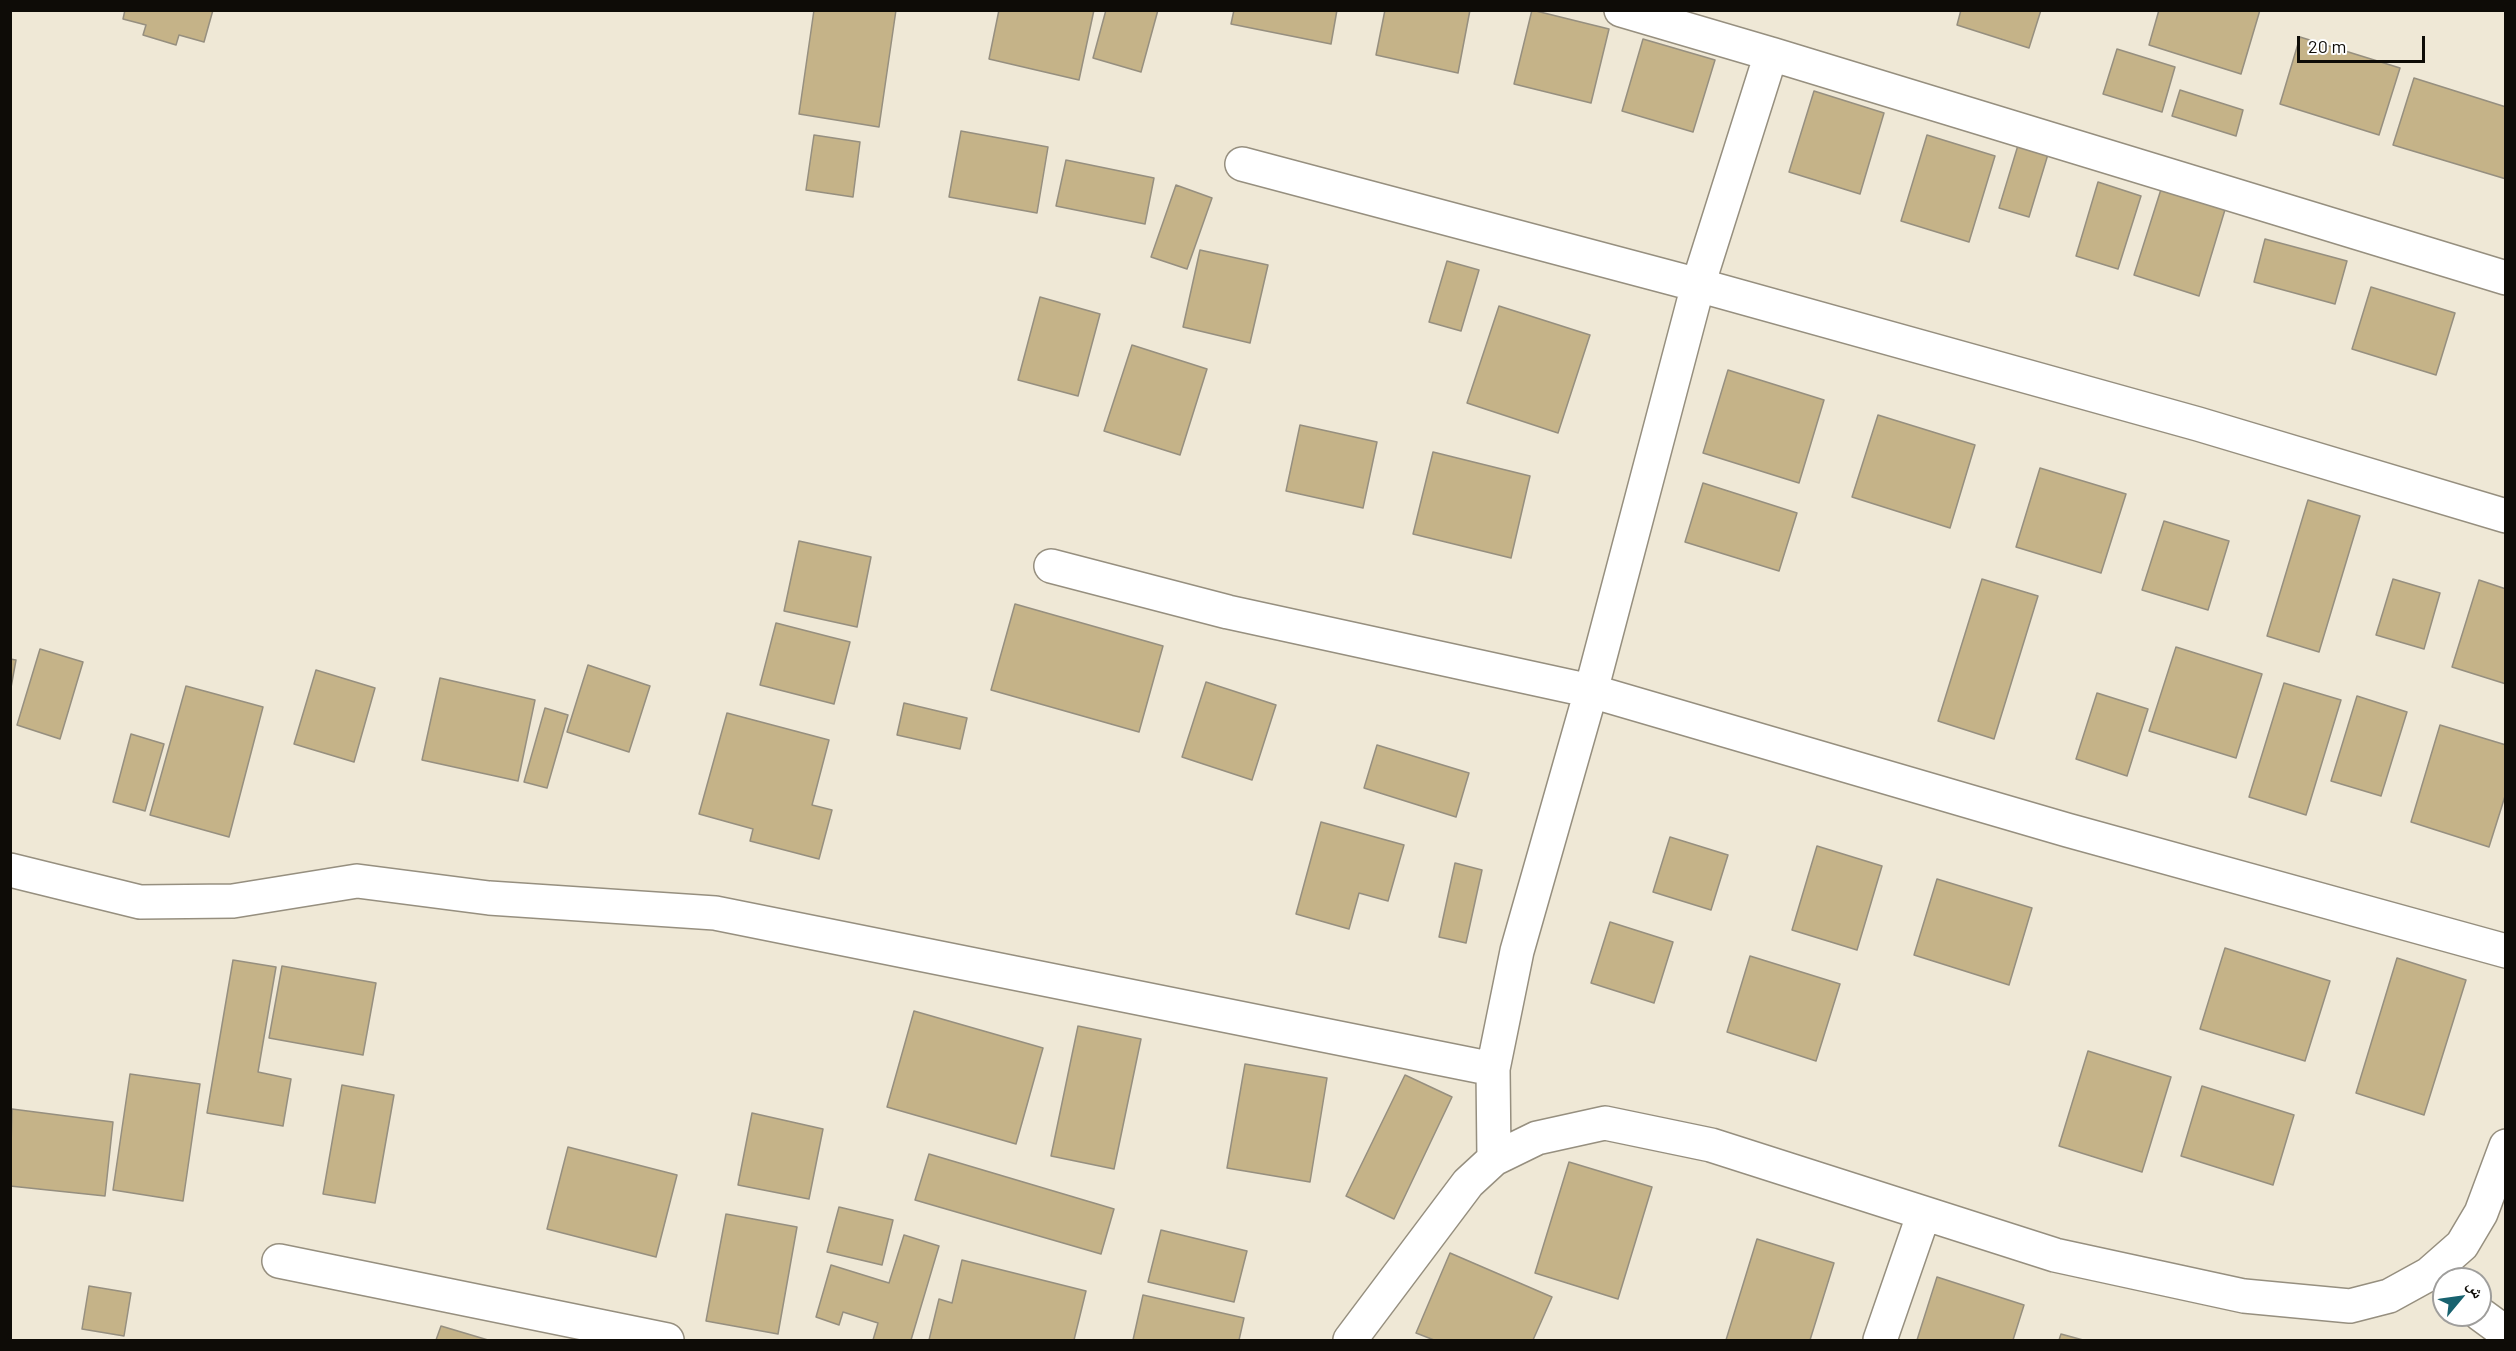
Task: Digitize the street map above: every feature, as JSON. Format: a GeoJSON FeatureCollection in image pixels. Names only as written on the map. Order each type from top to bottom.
{"type":"FeatureCollection","features":[{"type":"Feature","properties":{"kind":"street"},"geometry":{"type":"LineString","coordinates":[[1621,10],[2505,278]]}},
{"type":"Feature","properties":{"kind":"street"},"geometry":{"type":"LineString","coordinates":[[1494,1159],[1493,1069],[1517,951],[1591,691],[1698,285],[1771,54]]}},
{"type":"Feature","properties":{"kind":"street"},"geometry":{"type":"LineString","coordinates":[[1242,164],[1698,285],[2198,424],[2505,516]]}},
{"type":"Feature","properties":{"kind":"street"},"geometry":{"type":"LineString","coordinates":[[1051,566],[1228,612],[1591,691],[2078,833],[2505,951]]}},
{"type":"Feature","properties":{"kind":"street"},"geometry":{"type":"LineString","coordinates":[[10,870],[140,902],[233,901],[357,881],[489,898],[715,913],[1493,1069]]}},
{"type":"Feature","properties":{"kind":"street"},"geometry":{"type":"LineString","coordinates":[[1350,1341],[1468,1183],[1494,1159],[1537,1138],[1605,1123],[1711,1145],[2055,1255],[2244,1296],[2350,1306],[2432,1281]]}},
{"type":"Feature","properties":{"kind":"street"},"geometry":{"type":"LineString","coordinates":[[2446,1267],[2481,1214],[2505,1146]]}},
{"type":"Feature","properties":{"kind":"street"},"geometry":{"type":"LineString","coordinates":[[1880,1341],[1924,1213]]}},
{"type":"Feature","properties":{"kind":"street"},"geometry":{"type":"LineString","coordinates":[[279,1262],[667,1341]]}},
{"type":"Feature","properties":{"kind":"street"},"geometry":{"type":"LineString","coordinates":[[2492,1323],[2505,1333]]}},
{"type":"Feature","properties":{"kind":"building"},"geometry":{"type":"Polygon","coordinates":[[[125,10],[213,10],[204,42],[179,35],[176,45],[143,35],[146,25],[123,19],[125,10]]]}},
{"type":"Feature","properties":{"kind":"building"},"geometry":{"type":"Polygon","coordinates":[[[814,10],[896,10],[879,127],[799,114],[814,10]]]}},
{"type":"Feature","properties":{"kind":"building"},"geometry":{"type":"Polygon","coordinates":[[[999,10],[1094,10],[1079,80],[989,59],[999,10]]]}},
{"type":"Feature","properties":{"kind":"building"},"geometry":{"type":"Polygon","coordinates":[[[1106,10],[1158,10],[1141,72],[1093,58],[1106,10]]]}},
{"type":"Feature","properties":{"kind":"building"},"geometry":{"type":"Polygon","coordinates":[[[1234,10],[1337,10],[1331,44],[1231,24],[1234,10]]]}},
{"type":"Feature","properties":{"kind":"building"},"geometry":{"type":"Polygon","coordinates":[[[1385,10],[1470,10],[1458,73],[1376,55],[1385,10]]]}},
{"type":"Feature","properties":{"kind":"building"},"geometry":{"type":"Polygon","coordinates":[[[1532,10],[1609,29],[1591,103],[1514,84],[1532,10]]]}},
{"type":"Feature","properties":{"kind":"building"},"geometry":{"type":"Polygon","coordinates":[[[1961,10],[2041,10],[2029,48],[1957,25],[1961,10]]]}},
{"type":"Feature","properties":{"kind":"building"},"geometry":{"type":"Polygon","coordinates":[[[2159,10],[2260,10],[2241,74],[2149,45],[2159,10]]]}},
{"type":"Feature","properties":{"kind":"building"},"geometry":{"type":"Polygon","coordinates":[[[2300,37],[2400,68],[2379,135],[2280,104],[2300,37]]]}},
{"type":"Feature","properties":{"kind":"building"},"geometry":{"type":"Polygon","coordinates":[[[1643,39],[1715,60],[1693,132],[1622,111],[1643,39]]]}},
{"type":"Feature","properties":{"kind":"building"},"geometry":{"type":"Polygon","coordinates":[[[2117,49],[2175,67],[2162,112],[2103,94],[2117,49]]]}},
{"type":"Feature","properties":{"kind":"building"},"geometry":{"type":"Polygon","coordinates":[[[2414,78],[2506,107],[2506,179],[2393,145],[2414,78]]]}},
{"type":"Feature","properties":{"kind":"building"},"geometry":{"type":"Polygon","coordinates":[[[2180,90],[2243,110],[2236,136],[2172,116],[2180,90]]]}},
{"type":"Feature","properties":{"kind":"building"},"geometry":{"type":"Polygon","coordinates":[[[1814,91],[1884,113],[1860,194],[1789,172],[1814,91]]]}},
{"type":"Feature","properties":{"kind":"building"},"geometry":{"type":"Polygon","coordinates":[[[961,131],[1048,147],[1037,213],[949,197],[961,131]]]}},
{"type":"Feature","properties":{"kind":"building"},"geometry":{"type":"Polygon","coordinates":[[[814,135],[860,142],[853,197],[806,190],[814,135]]]}},
{"type":"Feature","properties":{"kind":"building"},"geometry":{"type":"Polygon","coordinates":[[[1927,135],[1995,156],[1969,242],[1901,221],[1927,135]]]}},
{"type":"Feature","properties":{"kind":"building"},"geometry":{"type":"Polygon","coordinates":[[[2019,142],[2049,151],[2029,217],[1999,208],[2019,142]]]}},
{"type":"Feature","properties":{"kind":"building"},"geometry":{"type":"Polygon","coordinates":[[[1066,160],[1154,178],[1145,224],[1056,206],[1066,160]]]}},
{"type":"Feature","properties":{"kind":"building"},"geometry":{"type":"Polygon","coordinates":[[[2098,182],[2141,196],[2118,269],[2076,256],[2098,182]]]}},
{"type":"Feature","properties":{"kind":"building"},"geometry":{"type":"Polygon","coordinates":[[[2163,183],[2227,203],[2199,296],[2134,275],[2163,183]]]}},
{"type":"Feature","properties":{"kind":"building"},"geometry":{"type":"Polygon","coordinates":[[[1176,185],[1212,198],[1187,269],[1151,257],[1176,185]]]}},
{"type":"Feature","properties":{"kind":"building"},"geometry":{"type":"Polygon","coordinates":[[[2265,239],[2347,261],[2335,304],[2254,282],[2265,239]]]}},
{"type":"Feature","properties":{"kind":"building"},"geometry":{"type":"Polygon","coordinates":[[[1200,250],[1268,265],[1250,343],[1183,327],[1200,250]]]}},
{"type":"Feature","properties":{"kind":"building"},"geometry":{"type":"Polygon","coordinates":[[[1447,261],[1479,270],[1461,331],[1429,322],[1447,261]]]}},
{"type":"Feature","properties":{"kind":"building"},"geometry":{"type":"Polygon","coordinates":[[[2371,287],[2455,313],[2436,375],[2352,349],[2371,287]]]}},
{"type":"Feature","properties":{"kind":"building"},"geometry":{"type":"Polygon","coordinates":[[[1040,297],[1100,314],[1078,396],[1018,380],[1040,297]]]}},
{"type":"Feature","properties":{"kind":"building"},"geometry":{"type":"Polygon","coordinates":[[[1499,306],[1590,335],[1558,433],[1467,403],[1499,306]]]}},
{"type":"Feature","properties":{"kind":"building"},"geometry":{"type":"Polygon","coordinates":[[[1132,345],[1207,369],[1180,455],[1104,431],[1132,345]]]}},
{"type":"Feature","properties":{"kind":"building"},"geometry":{"type":"Polygon","coordinates":[[[1728,370],[1824,400],[1799,483],[1703,453],[1728,370]]]}},
{"type":"Feature","properties":{"kind":"building"},"geometry":{"type":"Polygon","coordinates":[[[1878,415],[1975,445],[1950,528],[1852,497],[1878,415]]]}},
{"type":"Feature","properties":{"kind":"building"},"geometry":{"type":"Polygon","coordinates":[[[1300,425],[1377,442],[1363,508],[1286,491],[1300,425]]]}},
{"type":"Feature","properties":{"kind":"building"},"geometry":{"type":"Polygon","coordinates":[[[1433,452],[1530,476],[1511,558],[1413,534],[1433,452]]]}},
{"type":"Feature","properties":{"kind":"building"},"geometry":{"type":"Polygon","coordinates":[[[2040,468],[2126,494],[2101,573],[2016,547],[2040,468]]]}},
{"type":"Feature","properties":{"kind":"building"},"geometry":{"type":"Polygon","coordinates":[[[1703,483],[1797,513],[1779,571],[1685,542],[1703,483]]]}},
{"type":"Feature","properties":{"kind":"building"},"geometry":{"type":"Polygon","coordinates":[[[2308,500],[2360,516],[2319,652],[2267,636],[2308,500]]]}},
{"type":"Feature","properties":{"kind":"building"},"geometry":{"type":"Polygon","coordinates":[[[2164,521],[2229,541],[2208,610],[2142,590],[2164,521]]]}},
{"type":"Feature","properties":{"kind":"building"},"geometry":{"type":"Polygon","coordinates":[[[799,541],[871,557],[857,627],[784,611],[799,541]]]}},
{"type":"Feature","properties":{"kind":"building"},"geometry":{"type":"Polygon","coordinates":[[[1982,579],[2038,596],[1994,739],[1938,721],[1982,579]]]}},
{"type":"Feature","properties":{"kind":"building"},"geometry":{"type":"Polygon","coordinates":[[[2393,579],[2440,593],[2424,649],[2376,635],[2393,579]]]}},
{"type":"Feature","properties":{"kind":"building"},"geometry":{"type":"Polygon","coordinates":[[[2479,580],[2506,589],[2506,684],[2452,667],[2479,580]]]}},
{"type":"Feature","properties":{"kind":"building"},"geometry":{"type":"Polygon","coordinates":[[[1015,604],[1163,646],[1139,732],[991,690],[1015,604]]]}},
{"type":"Feature","properties":{"kind":"building"},"geometry":{"type":"Polygon","coordinates":[[[776,623],[850,642],[834,704],[760,685],[776,623]]]}},
{"type":"Feature","properties":{"kind":"building"},"geometry":{"type":"Polygon","coordinates":[[[2176,647],[2262,674],[2236,758],[2149,731],[2176,647]]]}},
{"type":"Feature","properties":{"kind":"building"},"geometry":{"type":"Polygon","coordinates":[[[40,649],[83,662],[60,739],[17,725],[40,649]]]}},
{"type":"Feature","properties":{"kind":"building"},"geometry":{"type":"Polygon","coordinates":[[[10,659],[16,660],[10,693],[10,659]]]}},
{"type":"Feature","properties":{"kind":"building"},"geometry":{"type":"Polygon","coordinates":[[[588,665],[650,686],[629,752],[567,732],[588,665]]]}},
{"type":"Feature","properties":{"kind":"building"},"geometry":{"type":"Polygon","coordinates":[[[316,670],[375,688],[354,762],[294,744],[316,670]]]}},
{"type":"Feature","properties":{"kind":"building"},"geometry":{"type":"Polygon","coordinates":[[[440,678],[535,700],[518,781],[422,760],[440,678]]]}},
{"type":"Feature","properties":{"kind":"building"},"geometry":{"type":"Polygon","coordinates":[[[1206,682],[1276,705],[1252,780],[1182,757],[1206,682]]]}},
{"type":"Feature","properties":{"kind":"building"},"geometry":{"type":"Polygon","coordinates":[[[2284,683],[2341,700],[2306,815],[2249,797],[2284,683]]]}},
{"type":"Feature","properties":{"kind":"building"},"geometry":{"type":"Polygon","coordinates":[[[186,686],[263,707],[229,837],[150,815],[186,686]]]}},
{"type":"Feature","properties":{"kind":"building"},"geometry":{"type":"Polygon","coordinates":[[[2097,693],[2148,709],[2127,776],[2076,759],[2097,693]]]}},
{"type":"Feature","properties":{"kind":"building"},"geometry":{"type":"Polygon","coordinates":[[[2357,696],[2407,712],[2381,796],[2331,781],[2357,696]]]}},
{"type":"Feature","properties":{"kind":"building"},"geometry":{"type":"Polygon","coordinates":[[[904,703],[967,718],[960,749],[897,735],[904,703]]]}},
{"type":"Feature","properties":{"kind":"building"},"geometry":{"type":"Polygon","coordinates":[[[545,708],[568,715],[547,788],[524,782],[545,708]]]}},
{"type":"Feature","properties":{"kind":"building"},"geometry":{"type":"Polygon","coordinates":[[[727,713],[829,740],[812,805],[832,810],[819,859],[750,841],[753,829],[699,814],[727,713]]]}},
{"type":"Feature","properties":{"kind":"building"},"geometry":{"type":"Polygon","coordinates":[[[2440,725],[2506,745],[2506,793],[2489,847],[2411,822],[2440,725]]]}},
{"type":"Feature","properties":{"kind":"building"},"geometry":{"type":"Polygon","coordinates":[[[131,734],[164,744],[145,811],[113,802],[131,734]]]}},
{"type":"Feature","properties":{"kind":"building"},"geometry":{"type":"Polygon","coordinates":[[[1377,745],[1469,773],[1456,817],[1364,788],[1377,745]]]}},
{"type":"Feature","properties":{"kind":"building"},"geometry":{"type":"Polygon","coordinates":[[[1321,822],[1404,845],[1388,901],[1359,893],[1349,929],[1296,914],[1321,822]]]}},
{"type":"Feature","properties":{"kind":"building"},"geometry":{"type":"Polygon","coordinates":[[[1670,837],[1728,855],[1711,910],[1653,892],[1670,837]]]}},
{"type":"Feature","properties":{"kind":"building"},"geometry":{"type":"Polygon","coordinates":[[[1817,846],[1882,866],[1857,950],[1792,930],[1817,846]]]}},
{"type":"Feature","properties":{"kind":"building"},"geometry":{"type":"Polygon","coordinates":[[[1455,863],[1482,870],[1466,943],[1439,937],[1455,863]]]}},
{"type":"Feature","properties":{"kind":"building"},"geometry":{"type":"Polygon","coordinates":[[[1937,879],[2032,908],[2009,985],[1914,955],[1937,879]]]}},
{"type":"Feature","properties":{"kind":"building"},"geometry":{"type":"Polygon","coordinates":[[[1610,922],[1673,942],[1654,1003],[1591,983],[1610,922]]]}},
{"type":"Feature","properties":{"kind":"building"},"geometry":{"type":"Polygon","coordinates":[[[2225,948],[2330,981],[2305,1061],[2200,1029],[2225,948]]]}},
{"type":"Feature","properties":{"kind":"building"},"geometry":{"type":"Polygon","coordinates":[[[1750,956],[1840,984],[1816,1061],[1727,1032],[1750,956]]]}},
{"type":"Feature","properties":{"kind":"building"},"geometry":{"type":"Polygon","coordinates":[[[2397,958],[2466,980],[2424,1115],[2356,1093],[2397,958]]]}},
{"type":"Feature","properties":{"kind":"building"},"geometry":{"type":"Polygon","coordinates":[[[233,960],[276,967],[258,1072],[291,1079],[283,1126],[207,1113],[233,960]]]}},
{"type":"Feature","properties":{"kind":"building"},"geometry":{"type":"Polygon","coordinates":[[[282,966],[376,983],[363,1055],[269,1038],[282,966]]]}},
{"type":"Feature","properties":{"kind":"building"},"geometry":{"type":"Polygon","coordinates":[[[914,1011],[1043,1048],[1016,1144],[887,1107],[914,1011]]]}},
{"type":"Feature","properties":{"kind":"building"},"geometry":{"type":"Polygon","coordinates":[[[1078,1026],[1141,1039],[1114,1169],[1051,1156],[1078,1026]]]}},
{"type":"Feature","properties":{"kind":"building"},"geometry":{"type":"Polygon","coordinates":[[[2088,1051],[2171,1077],[2142,1172],[2059,1146],[2088,1051]]]}},
{"type":"Feature","properties":{"kind":"building"},"geometry":{"type":"Polygon","coordinates":[[[1245,1064],[1327,1078],[1310,1182],[1227,1168],[1245,1064]]]}},
{"type":"Feature","properties":{"kind":"building"},"geometry":{"type":"Polygon","coordinates":[[[130,1074],[200,1084],[183,1201],[113,1190],[130,1074]]]}},
{"type":"Feature","properties":{"kind":"building"},"geometry":{"type":"Polygon","coordinates":[[[1405,1075],[1452,1097],[1394,1219],[1346,1196],[1405,1075]]]}},
{"type":"Feature","properties":{"kind":"building"},"geometry":{"type":"Polygon","coordinates":[[[342,1085],[394,1095],[375,1203],[323,1194],[342,1085]]]}},
{"type":"Feature","properties":{"kind":"building"},"geometry":{"type":"Polygon","coordinates":[[[2202,1086],[2294,1115],[2273,1185],[2181,1156],[2202,1086]]]}},
{"type":"Feature","properties":{"kind":"building"},"geometry":{"type":"Polygon","coordinates":[[[12,1109],[113,1122],[105,1196],[10,1186],[12,1109]]]}},
{"type":"Feature","properties":{"kind":"building"},"geometry":{"type":"Polygon","coordinates":[[[752,1113],[823,1129],[809,1199],[738,1185],[752,1113]]]}},
{"type":"Feature","properties":{"kind":"building"},"geometry":{"type":"Polygon","coordinates":[[[568,1147],[677,1175],[656,1257],[547,1229],[568,1147]]]}},
{"type":"Feature","properties":{"kind":"building"},"geometry":{"type":"Polygon","coordinates":[[[929,1154],[1114,1209],[1101,1254],[915,1200],[929,1154]]]}},
{"type":"Feature","properties":{"kind":"building"},"geometry":{"type":"Polygon","coordinates":[[[1569,1162],[1652,1187],[1618,1299],[1535,1273],[1569,1162]]]}},
{"type":"Feature","properties":{"kind":"building"},"geometry":{"type":"Polygon","coordinates":[[[839,1207],[893,1220],[882,1265],[827,1252],[839,1207]]]}},
{"type":"Feature","properties":{"kind":"building"},"geometry":{"type":"Polygon","coordinates":[[[726,1214],[797,1227],[778,1334],[706,1321],[726,1214]]]}},
{"type":"Feature","properties":{"kind":"building"},"geometry":{"type":"Polygon","coordinates":[[[1161,1230],[1247,1251],[1234,1302],[1148,1282],[1161,1230]]]}},
{"type":"Feature","properties":{"kind":"building"},"geometry":{"type":"Polygon","coordinates":[[[904,1235],[939,1246],[911,1340],[873,1340],[878,1323],[843,1312],[839,1325],[816,1317],[831,1265],[889,1283],[904,1235]]]}},
{"type":"Feature","properties":{"kind":"building"},"geometry":{"type":"Polygon","coordinates":[[[1757,1239],[1834,1263],[1810,1340],[1726,1340],[1757,1239]]]}},
{"type":"Feature","properties":{"kind":"building"},"geometry":{"type":"Polygon","coordinates":[[[1450,1253],[1552,1297],[1533,1340],[1434,1340],[1416,1333],[1450,1253]]]}},
{"type":"Feature","properties":{"kind":"building"},"geometry":{"type":"Polygon","coordinates":[[[962,1260],[1086,1291],[1074,1340],[929,1340],[939,1299],[952,1303],[962,1260]]]}},
{"type":"Feature","properties":{"kind":"building"},"geometry":{"type":"Polygon","coordinates":[[[1937,1277],[2024,1305],[2013,1340],[1917,1340],[1937,1277]]]}},
{"type":"Feature","properties":{"kind":"building"},"geometry":{"type":"Polygon","coordinates":[[[89,1286],[131,1293],[124,1336],[82,1329],[89,1286]]]}},
{"type":"Feature","properties":{"kind":"building"},"geometry":{"type":"Polygon","coordinates":[[[1143,1295],[1244,1318],[1239,1340],[1133,1340],[1143,1295]]]}},
{"type":"Feature","properties":{"kind":"building"},"geometry":{"type":"Polygon","coordinates":[[[441,1326],[488,1340],[436,1340],[441,1326]]]}},
{"type":"Feature","properties":{"kind":"building"},"geometry":{"type":"Polygon","coordinates":[[[2061,1334],[2083,1340],[2059,1340],[2061,1334]]]}}]}
